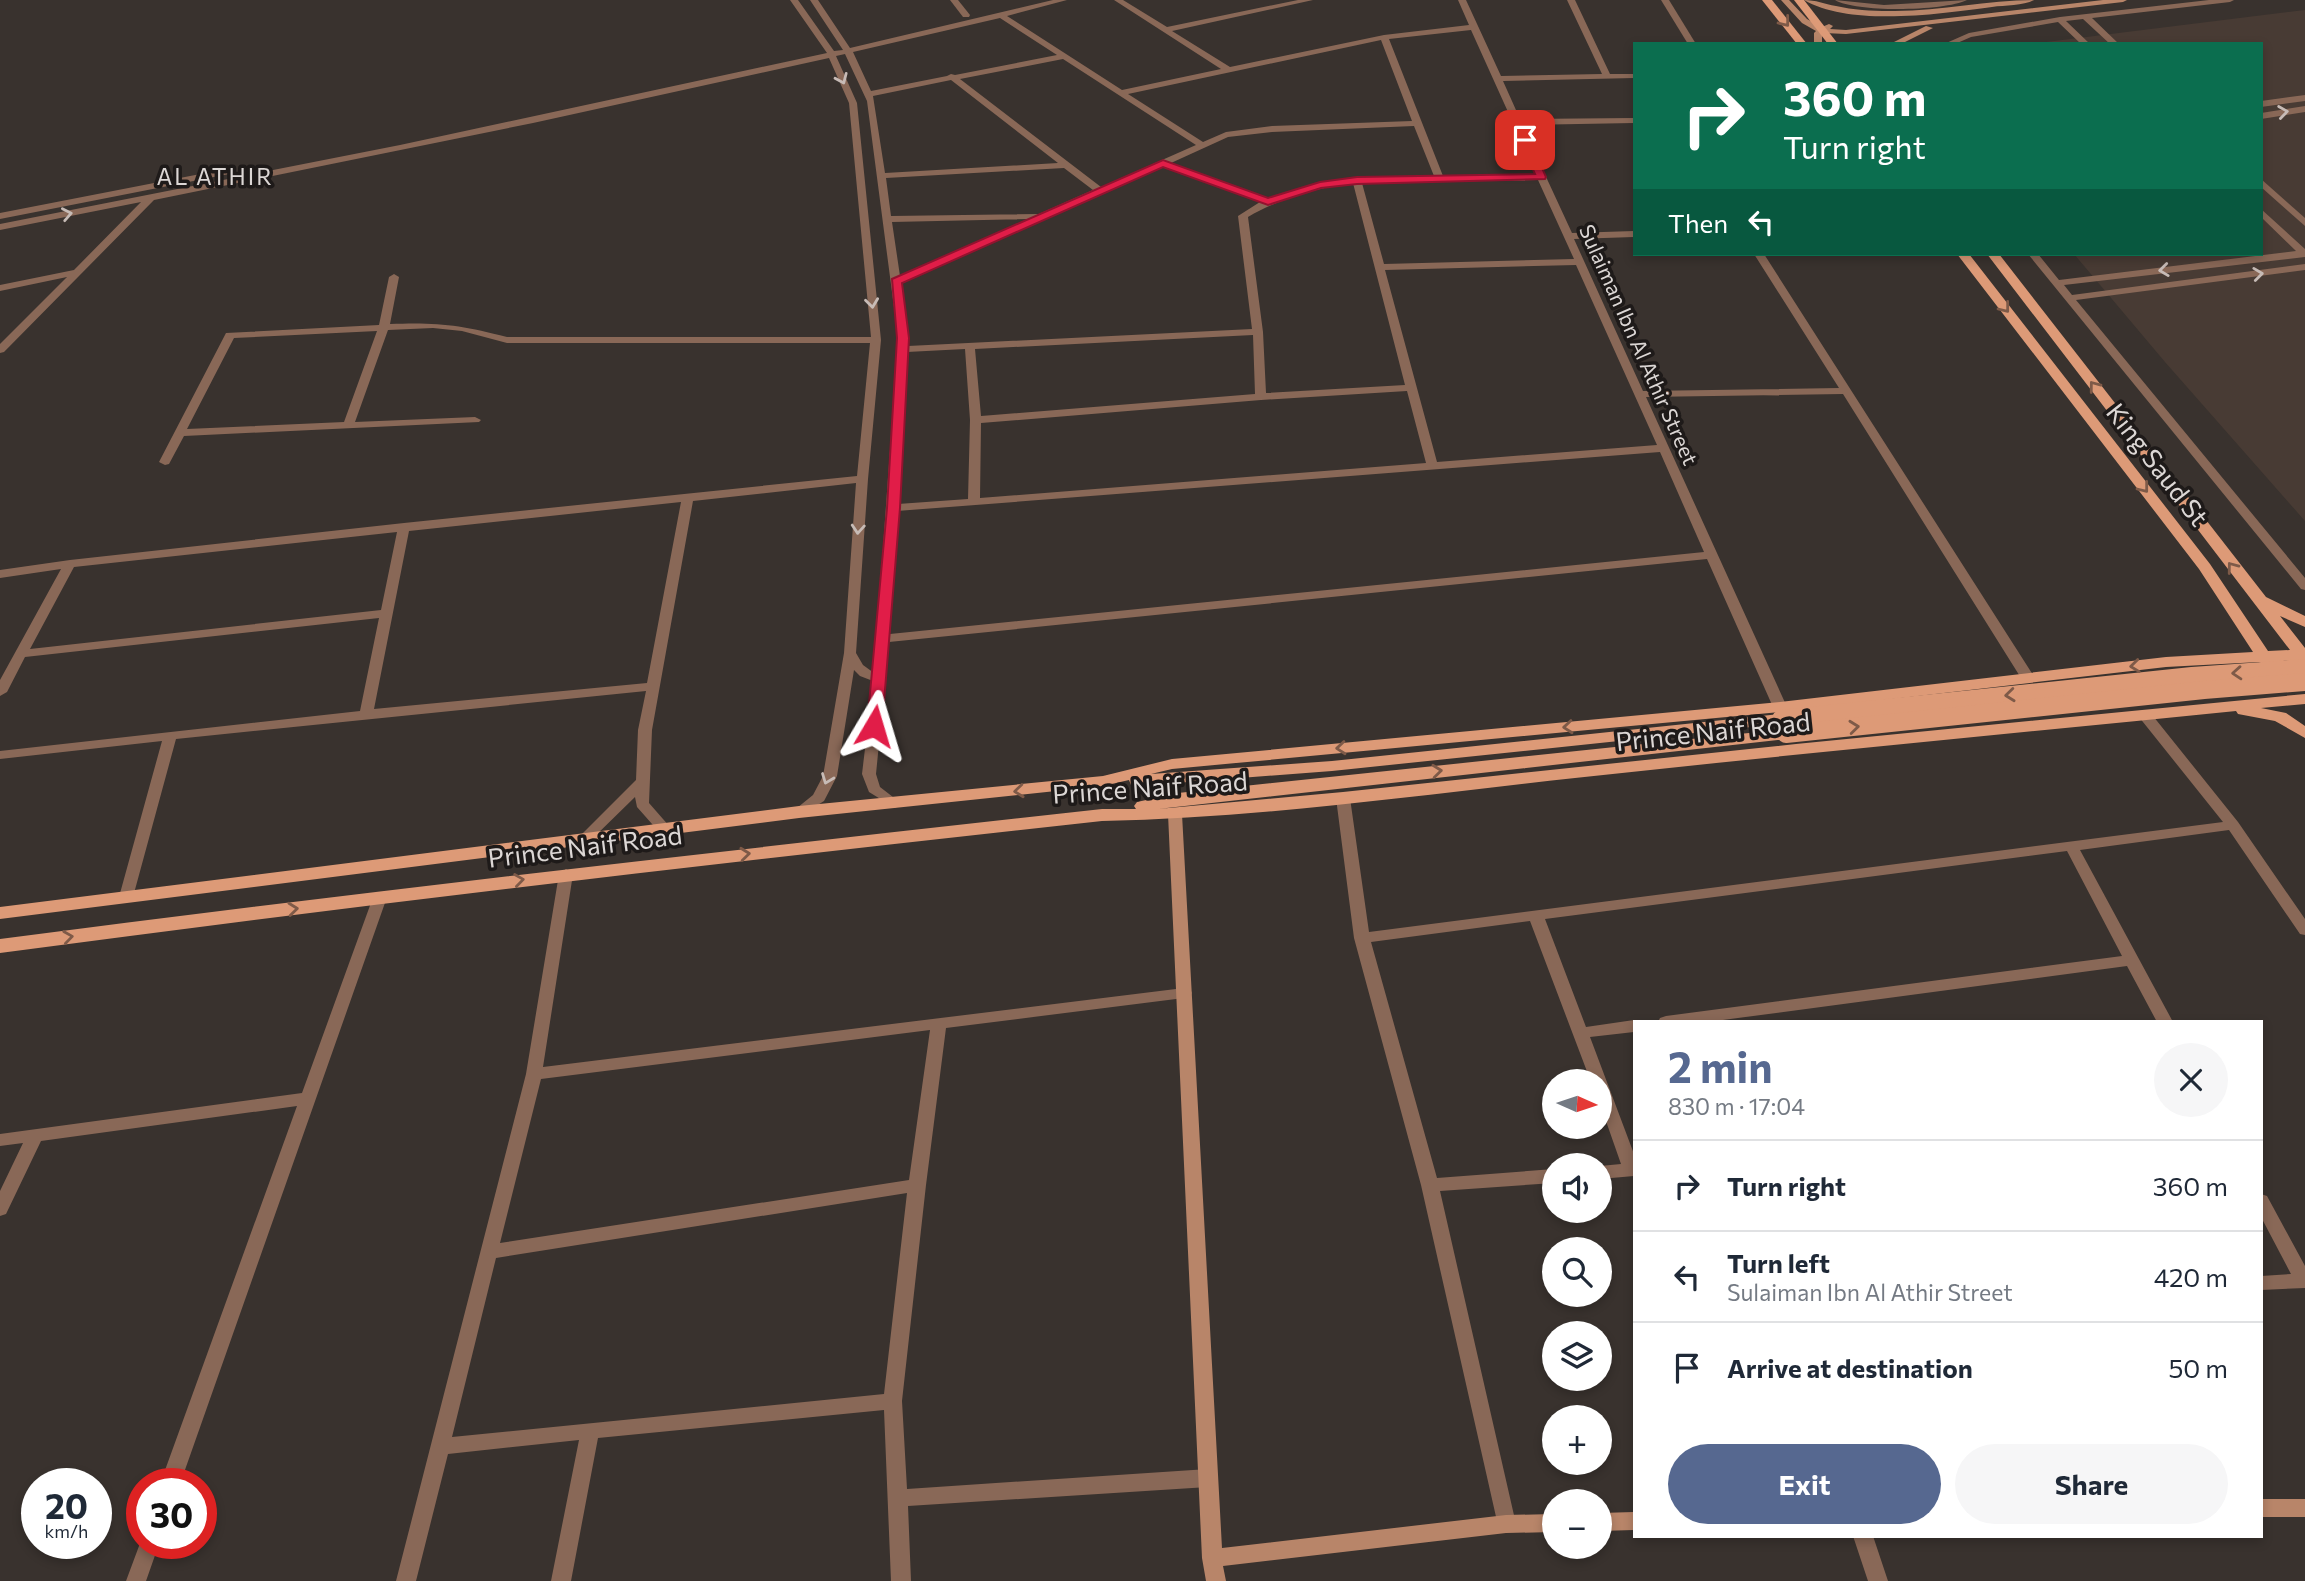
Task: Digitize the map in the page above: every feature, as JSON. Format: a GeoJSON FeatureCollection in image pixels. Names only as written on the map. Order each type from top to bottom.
{"type":"FeatureCollection","features":[{"type":"Feature","properties":{"kind":"main road"},"geometry":{"type":"LineString","coordinates":[[1768,0],[1800,42]]}},
{"type":"Feature","properties":{"kind":"main road"},"geometry":{"type":"LineString","coordinates":[[1785,0],[1806,25],[1823,30],[1856,31],[2123,0]]}},
{"type":"Feature","properties":{"kind":"main road"},"geometry":{"type":"LineString","coordinates":[[1799,0],[1832,42]]}},
{"type":"Feature","properties":{"kind":"main road"},"geometry":{"type":"LineString","coordinates":[[1808,0],[1840,10],[1870,13],[2030,0]]}},
{"type":"Feature","properties":{"kind":"main road"},"geometry":{"type":"LineString","coordinates":[[1818,42],[1817,37],[1823,30],[1837,24],[1964,4]]}},
{"type":"Feature","properties":{"kind":"main road"},"geometry":{"type":"LineString","coordinates":[[1898,42],[1922,30],[1982,16]]}},
{"type":"Feature","properties":{"kind":"main road","name":"King Saud St"},"geometry":{"type":"LineString","coordinates":[[1965,256],[2205,567],[2262,655],[2302,703]]}},
{"type":"Feature","properties":{"kind":"main road","name":"King Saud St"},"geometry":{"type":"LineString","coordinates":[[1995,256],[2304,659]]}},
{"type":"Feature","properties":{"kind":"main road"},"geometry":{"type":"LineString","coordinates":[[2166,662],[2234,646],[2239,639],[2205,567]]}},
{"type":"Feature","properties":{"kind":"main road"},"geometry":{"type":"LineString","coordinates":[[2256,599],[2305,622]]}},
{"type":"Feature","properties":{"kind":"main road","name":"Prince Naif Road"},"geometry":{"type":"LineString","coordinates":[[0,913],[799,812],[1103,781],[1172,764],[1782,720],[2028,678],[2166,662],[2262,655],[2304,659]]}},
{"type":"Feature","properties":{"kind":"main road"},"geometry":{"type":"LineString","coordinates":[[1102,815],[1178,799],[1782,720],[2192,676],[2304,659]]}},
{"type":"Feature","properties":{"kind":"main road"},"geometry":{"type":"LineString","coordinates":[[1782,720],[2305,682]]}},
{"type":"Feature","properties":{"kind":"main road","name":"Prince Naif Road"},"geometry":{"type":"LineString","coordinates":[[0,946],[220,917],[379,900],[566,874],[1102,815],[1175,814],[1343,799],[2209,707],[2302,703]]}},
{"type":"Feature","properties":{"kind":"main road"},"geometry":{"type":"LineString","coordinates":[[2209,707],[2260,711],[2280,717],[2305,733]]}},
{"type":"Feature","properties":{"kind":"main road"},"geometry":{"type":"LineString","coordinates":[[1175,814],[1212,1558],[1216,1581]]}},
{"type":"Feature","properties":{"kind":"main road"},"geometry":{"type":"LineString","coordinates":[[2263,1508],[2305,1508]]}},
{"type":"Feature","properties":{"kind":"main road"},"geometry":{"type":"LineString","coordinates":[[1612,1521],[1633,1521]]}},
{"type":"Feature","properties":{"kind":"main road"},"geometry":{"type":"LineString","coordinates":[[1212,1558],[1506,1524],[1542,1523]]}},
{"type":"Feature","properties":{"kind":"street"},"geometry":{"type":"LineString","coordinates":[[794,0],[831,53],[853,103],[876,341],[862,478],[850,653],[830,776],[819,798],[799,812]]}},
{"type":"Feature","properties":{"kind":"street"},"geometry":{"type":"LineString","coordinates":[[814,0],[847,50],[869,94],[903,349],[883,639],[876,675],[869,775],[874,789],[895,804]]}},
{"type":"Feature","properties":{"kind":"street"},"geometry":{"type":"LineString","coordinates":[[954,0],[966,15]]}},
{"type":"Feature","properties":{"kind":"street"},"geometry":{"type":"LineString","coordinates":[[847,50],[1024,0]]}},
{"type":"Feature","properties":{"kind":"street"},"geometry":{"type":"LineString","coordinates":[[330,151],[847,50],[1063,0]]}},
{"type":"Feature","properties":{"kind":"street"},"geometry":{"type":"LineString","coordinates":[[1118,0],[1227,69]]}},
{"type":"Feature","properties":{"kind":"street"},"geometry":{"type":"LineString","coordinates":[[1165,30],[1309,0]]}},
{"type":"Feature","properties":{"kind":"street","name":"Sulaiman Ibn Al Athir Street"},"geometry":{"type":"LineString","coordinates":[[1462,0],[1712,555],[1782,720]]}},
{"type":"Feature","properties":{"kind":"street"},"geometry":{"type":"LineString","coordinates":[[1571,0],[1607,76]]}},
{"type":"Feature","properties":{"kind":"street"},"geometry":{"type":"LineString","coordinates":[[1665,0],[1691,42]]}},
{"type":"Feature","properties":{"kind":"street"},"geometry":{"type":"LineString","coordinates":[[1839,0],[1848,3],[1908,6],[1964,4]]}},
{"type":"Feature","properties":{"kind":"street"},"geometry":{"type":"LineString","coordinates":[[1848,3],[1860,0]]}},
{"type":"Feature","properties":{"kind":"street"},"geometry":{"type":"LineString","coordinates":[[1953,42],[1969,35],[2060,19],[2230,0]]}},
{"type":"Feature","properties":{"kind":"street"},"geometry":{"type":"LineString","coordinates":[[1001,15],[1203,146]]}},
{"type":"Feature","properties":{"kind":"street"},"geometry":{"type":"LineString","coordinates":[[2085,16],[2113,42]]}},
{"type":"Feature","properties":{"kind":"street"},"geometry":{"type":"LineString","coordinates":[[2060,19],[2084,42]]}},
{"type":"Feature","properties":{"kind":"street"},"geometry":{"type":"LineString","coordinates":[[1120,93],[1384,37],[1474,27]]}},
{"type":"Feature","properties":{"kind":"street"},"geometry":{"type":"LineString","coordinates":[[1384,37],[1439,178]]}},
{"type":"Feature","properties":{"kind":"street"},"geometry":{"type":"LineString","coordinates":[[0,227],[151,198],[831,53]]}},
{"type":"Feature","properties":{"kind":"street"},"geometry":{"type":"LineString","coordinates":[[869,94],[1063,56]]}},
{"type":"Feature","properties":{"kind":"street"},"geometry":{"type":"LineString","coordinates":[[951,76],[1100,191]]}},
{"type":"Feature","properties":{"kind":"street"},"geometry":{"type":"LineString","coordinates":[[1497,79],[1633,76]]}},
{"type":"Feature","properties":{"kind":"street"},"geometry":{"type":"LineString","coordinates":[[2263,104],[2305,98]]}},
{"type":"Feature","properties":{"kind":"street"},"geometry":{"type":"LineString","coordinates":[[2263,116],[2305,109]]}},
{"type":"Feature","properties":{"kind":"street"},"geometry":{"type":"LineString","coordinates":[[1517,122],[1633,120]]}},
{"type":"Feature","properties":{"kind":"street"},"geometry":{"type":"LineString","coordinates":[[896,281],[1226,135],[1272,129],[1416,123]]}},
{"type":"Feature","properties":{"kind":"street"},"geometry":{"type":"LineString","coordinates":[[1163,163],[1268,202]]}},
{"type":"Feature","properties":{"kind":"street"},"geometry":{"type":"LineString","coordinates":[[881,176],[1066,165]]}},
{"type":"Feature","properties":{"kind":"street"},"geometry":{"type":"LineString","coordinates":[[0,216],[237,170]]}},
{"type":"Feature","properties":{"kind":"street"},"geometry":{"type":"LineString","coordinates":[[1261,397],[1258,332],[1243,216],[1268,202],[1320,185],[1357,180],[1541,177]]}},
{"type":"Feature","properties":{"kind":"street"},"geometry":{"type":"LineString","coordinates":[[1357,180],[1432,466]]}},
{"type":"Feature","properties":{"kind":"street"},"geometry":{"type":"LineString","coordinates":[[2263,184],[2305,223]]}},
{"type":"Feature","properties":{"kind":"street"},"geometry":{"type":"LineString","coordinates":[[0,350],[151,198],[157,185]]}},
{"type":"Feature","properties":{"kind":"street"},"geometry":{"type":"LineString","coordinates":[[2263,214],[2305,254]]}},
{"type":"Feature","properties":{"kind":"street"},"geometry":{"type":"LineString","coordinates":[[887,219],[1045,215]]}},
{"type":"Feature","properties":{"kind":"street"},"geometry":{"type":"LineString","coordinates":[[1568,236],[1633,234]]}},
{"type":"Feature","properties":{"kind":"street"},"geometry":{"type":"LineString","coordinates":[[2056,283],[2305,254]]}},
{"type":"Feature","properties":{"kind":"street"},"geometry":{"type":"LineString","coordinates":[[1760,256],[2028,678]]}},
{"type":"Feature","properties":{"kind":"street"},"geometry":{"type":"LineString","coordinates":[[2035,256],[2305,586]]}},
{"type":"Feature","properties":{"kind":"street"},"geometry":{"type":"LineString","coordinates":[[1379,267],[1580,262]]}},
{"type":"Feature","properties":{"kind":"street"},"geometry":{"type":"LineString","coordinates":[[2068,298],[2305,267]]}},
{"type":"Feature","properties":{"kind":"street"},"geometry":{"type":"LineString","coordinates":[[0,288],[78,271]]}},
{"type":"Feature","properties":{"kind":"street"},"geometry":{"type":"LineString","coordinates":[[348,426],[384,327],[394,277]]}},
{"type":"Feature","properties":{"kind":"street"},"geometry":{"type":"LineString","coordinates":[[165,463],[230,335],[432,325],[462,328],[507,340],[876,341]]}},
{"type":"Feature","properties":{"kind":"street"},"geometry":{"type":"LineString","coordinates":[[903,349],[1258,332]]}},
{"type":"Feature","properties":{"kind":"street"},"geometry":{"type":"LineString","coordinates":[[970,346],[976,420],[974,502]]}},
{"type":"Feature","properties":{"kind":"street"},"geometry":{"type":"LineString","coordinates":[[976,420],[1411,388]]}},
{"type":"Feature","properties":{"kind":"street"},"geometry":{"type":"LineString","coordinates":[[1639,394],[1845,391]]}},
{"type":"Feature","properties":{"kind":"street"},"geometry":{"type":"LineString","coordinates":[[180,433],[475,420]]}},
{"type":"Feature","properties":{"kind":"street"},"geometry":{"type":"LineString","coordinates":[[893,508],[1664,448]]}},
{"type":"Feature","properties":{"kind":"street"},"geometry":{"type":"LineString","coordinates":[[0,574],[70,564],[862,478]]}},
{"type":"Feature","properties":{"kind":"street"},"geometry":{"type":"LineString","coordinates":[[665,830],[642,804],[645,730],[688,497]]}},
{"type":"Feature","properties":{"kind":"street"},"geometry":{"type":"LineString","coordinates":[[366,714],[404,527]]}},
{"type":"Feature","properties":{"kind":"street"},"geometry":{"type":"LineString","coordinates":[[883,639],[1712,555]]}},
{"type":"Feature","properties":{"kind":"street"},"geometry":{"type":"LineString","coordinates":[[0,692],[70,564]]}},
{"type":"Feature","properties":{"kind":"street"},"geometry":{"type":"LineString","coordinates":[[21,654],[388,613]]}},
{"type":"Feature","properties":{"kind":"street"},"geometry":{"type":"LineString","coordinates":[[850,653],[858,670],[876,675]]}},
{"type":"Feature","properties":{"kind":"street"},"geometry":{"type":"LineString","coordinates":[[0,755],[366,714],[653,686]]}},
{"type":"Feature","properties":{"kind":"street"},"geometry":{"type":"LineString","coordinates":[[2144,714],[2233,825],[2305,930]]}},
{"type":"Feature","properties":{"kind":"street"},"geometry":{"type":"LineString","coordinates":[[126,897],[170,737]]}},
{"type":"Feature","properties":{"kind":"street"},"geometry":{"type":"LineString","coordinates":[[584,839],[643,781]]}},
{"type":"Feature","properties":{"kind":"street"},"geometry":{"type":"LineString","coordinates":[[1343,799],[1362,938],[1430,1185],[1506,1524]]}},
{"type":"Feature","properties":{"kind":"street"},"geometry":{"type":"LineString","coordinates":[[1362,938],[2233,825]]}},
{"type":"Feature","properties":{"kind":"street"},"geometry":{"type":"LineString","coordinates":[[2071,846],[2164,1020]]}},
{"type":"Feature","properties":{"kind":"street"},"geometry":{"type":"LineString","coordinates":[[407,1581],[534,1074],[566,874]]}},
{"type":"Feature","properties":{"kind":"street"},"geometry":{"type":"LineString","coordinates":[[176,1468],[379,900]]}},
{"type":"Feature","properties":{"kind":"street"},"geometry":{"type":"LineString","coordinates":[[1536,916],[1594,1069]]}},
{"type":"Feature","properties":{"kind":"street"},"geometry":{"type":"LineString","coordinates":[[1682,1020],[2132,960]]}},
{"type":"Feature","properties":{"kind":"street"},"geometry":{"type":"LineString","coordinates":[[534,1074],[1184,993]]}},
{"type":"Feature","properties":{"kind":"street"},"geometry":{"type":"LineString","coordinates":[[901,1581],[893,1401],[916,1185],[939,1023]]}},
{"type":"Feature","properties":{"kind":"street"},"geometry":{"type":"LineString","coordinates":[[1581,1033],[1633,1026]]}},
{"type":"Feature","properties":{"kind":"street"},"geometry":{"type":"LineString","coordinates":[[0,1140],[309,1098]]}},
{"type":"Feature","properties":{"kind":"street"},"geometry":{"type":"LineString","coordinates":[[1612,1114],[1633,1167]]}},
{"type":"Feature","properties":{"kind":"street"},"geometry":{"type":"LineString","coordinates":[[0,1209],[36,1135]]}},
{"type":"Feature","properties":{"kind":"street"},"geometry":{"type":"LineString","coordinates":[[1612,1171],[1633,1169]]}},
{"type":"Feature","properties":{"kind":"street"},"geometry":{"type":"LineString","coordinates":[[1430,1185],[1542,1177]]}},
{"type":"Feature","properties":{"kind":"street"},"geometry":{"type":"LineString","coordinates":[[489,1252],[916,1185]]}},
{"type":"Feature","properties":{"kind":"street"},"geometry":{"type":"LineString","coordinates":[[2263,1205],[2305,1281],[2263,1283]]}},
{"type":"Feature","properties":{"kind":"street"},"geometry":{"type":"LineString","coordinates":[[440,1446],[893,1401]]}},
{"type":"Feature","properties":{"kind":"street"},"geometry":{"type":"LineString","coordinates":[[561,1581],[590,1431]]}},
{"type":"Feature","properties":{"kind":"street"},"geometry":{"type":"LineString","coordinates":[[898,1499],[1208,1478]]}},
{"type":"Feature","properties":{"kind":"street"},"geometry":{"type":"LineString","coordinates":[[1864,1538],[1878,1581]]}},
{"type":"Feature","properties":{"kind":"street"},"geometry":{"type":"LineString","coordinates":[[135,1581],[143,1559]]}},
{"type":"Feature","properties":{"kind":"shaded area"},"geometry":{"type":"Polygon","coordinates":[[[2305,10],[2305,521],[2076,256],[2263,256],[2263,42],[2046,42],[2305,10]]]}},
{"type":"Feature","properties":{"kind":"district","name":"AL ATHIR"},"geometry":{"type":"Point","coordinates":[215,177]}},
{"type":"Feature","properties":{"kind":"route"},"geometry":{"type":"LineString","coordinates":[[874,726],[881,670],[903,338],[896,281],[1163,163],[1268,202],[1291,192],[1357,180],[1541,177],[1525,140]]}}]}
